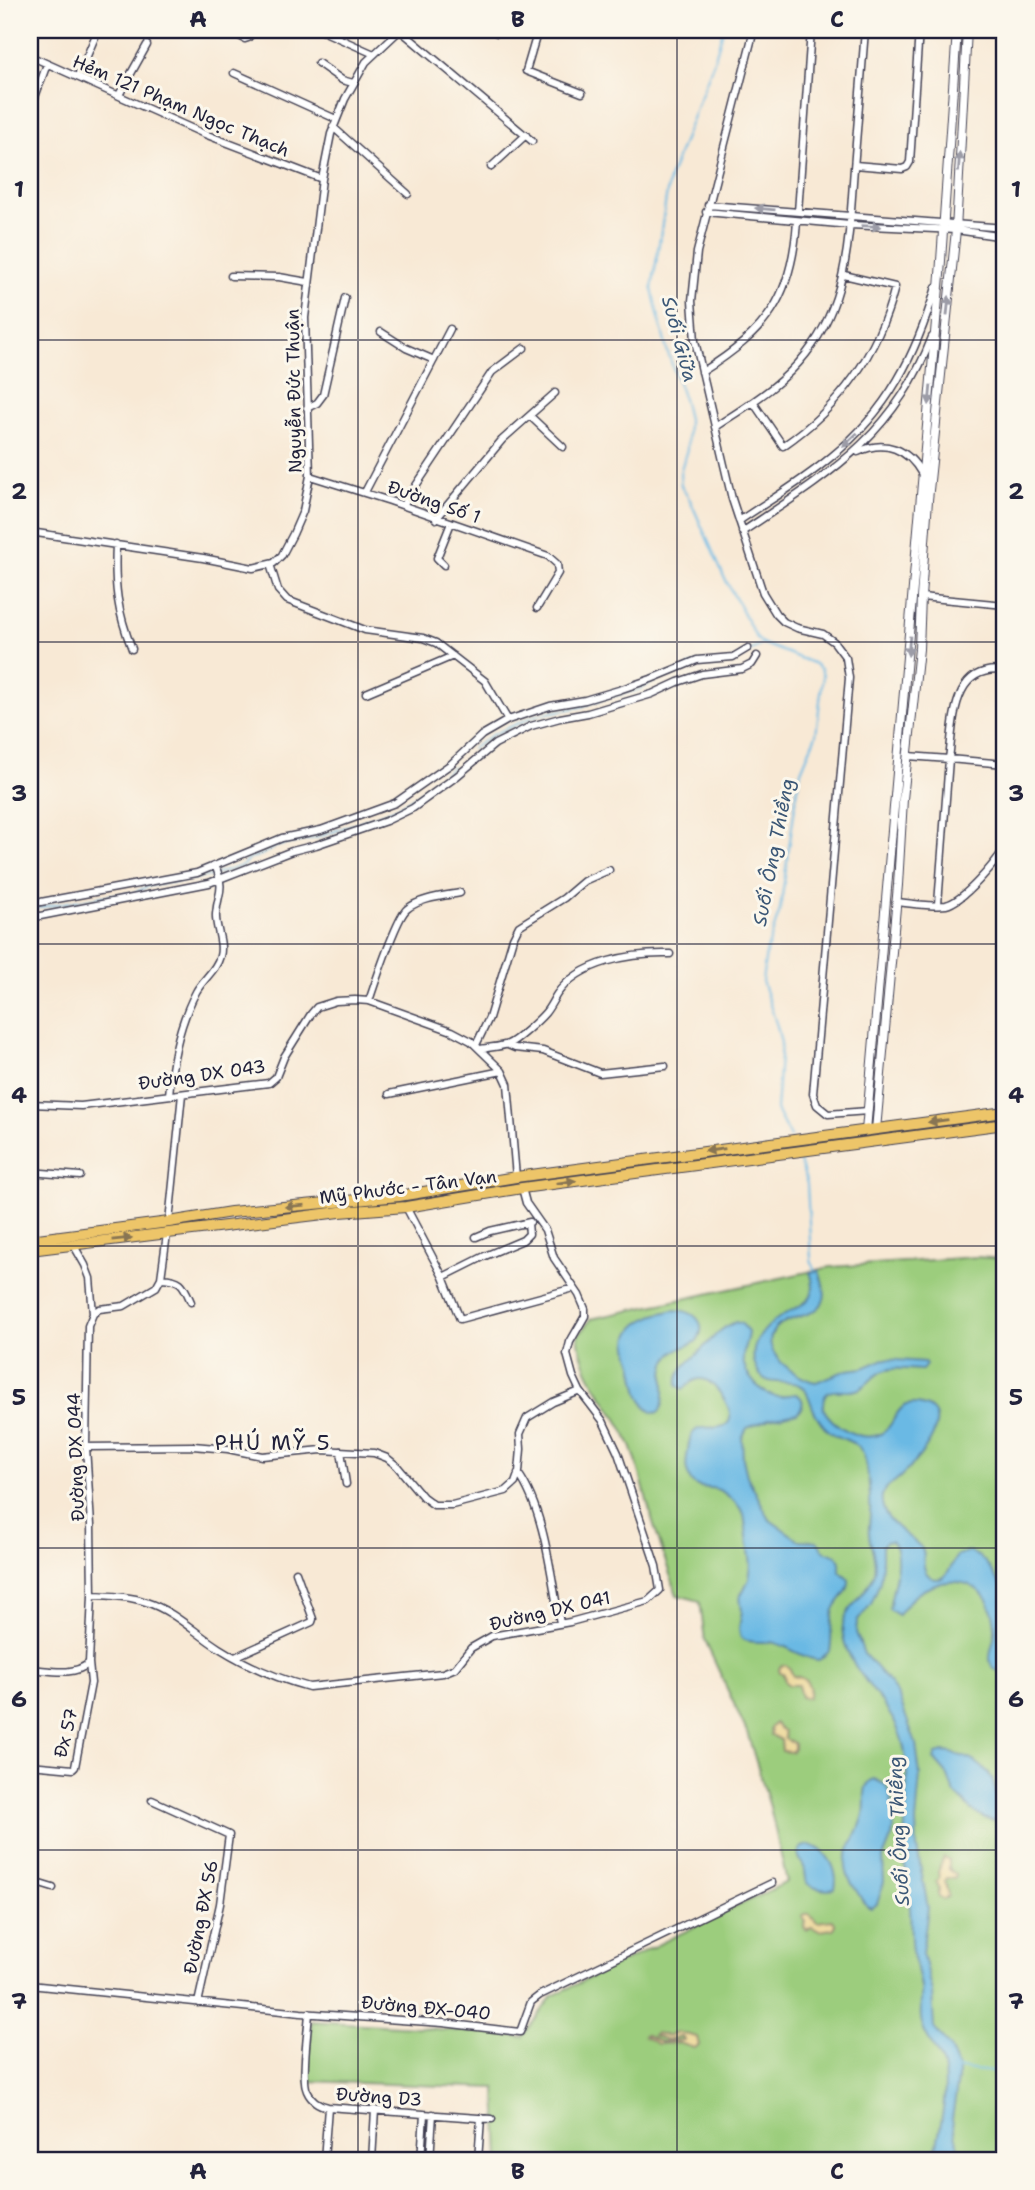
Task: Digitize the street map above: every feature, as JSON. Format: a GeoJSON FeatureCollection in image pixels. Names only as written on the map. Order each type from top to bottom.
{"type":"FeatureCollection","features":[{"type":"Feature","properties":{"kind":"main road"},"geometry":{"type":"LineString","coordinates":[[871,1131],[1005,1112]]}},
{"type":"Feature","properties":{"kind":"main road","name":"Mỹ Phước - Tân Vạn"},"geometry":{"type":"LineString","coordinates":[[30,1250],[406,1206],[522,1188],[1005,1124]]}},
{"type":"Feature","properties":{"kind":"main road","name":"Mỹ Phước - Tân Vạn"},"geometry":{"type":"LineString","coordinates":[[30,1240],[231,1212],[399,1196],[782,1140],[871,1131]]}},
{"type":"Feature","properties":{"kind":"street"},"geometry":{"type":"LineString","coordinates":[[78,77],[98,30]]}},
{"type":"Feature","properties":{"kind":"street"},"geometry":{"type":"LineString","coordinates":[[228,30],[245,39],[254,30]]}},
{"type":"Feature","properties":{"kind":"street"},"geometry":{"type":"LineString","coordinates":[[320,30],[374,54]]}},
{"type":"Feature","properties":{"kind":"street"},"geometry":{"type":"LineString","coordinates":[[400,30],[532,141]]}},
{"type":"Feature","properties":{"kind":"street","name":"Nguyễn Đức Thuận"},"geometry":{"type":"LineString","coordinates":[[270,564],[282,555],[293,534],[303,511],[310,476],[305,318],[322,178],[335,123],[353,83],[374,54],[400,30]]}},
{"type":"Feature","properties":{"kind":"street"},"geometry":{"type":"LineString","coordinates":[[538,30],[526,71],[582,93]]}},
{"type":"Feature","properties":{"kind":"street"},"geometry":{"type":"LineString","coordinates":[[754,30],[697,252],[692,301],[695,341],[739,521],[760,584],[776,614],[793,626],[829,638],[839,647],[848,664],[849,678],[813,1094],[819,1108],[828,1114],[869,1111]]}},
{"type":"Feature","properties":{"kind":"street"},"geometry":{"type":"LineString","coordinates":[[798,212],[811,30]]}},
{"type":"Feature","properties":{"kind":"street"},"geometry":{"type":"LineString","coordinates":[[715,427],[783,379],[808,352],[833,309],[844,275],[850,225],[865,30]]}},
{"type":"Feature","properties":{"kind":"street"},"geometry":{"type":"LineString","coordinates":[[855,165],[902,169],[907,167],[919,30]]}},
{"type":"Feature","properties":{"kind":"street"},"geometry":{"type":"LineString","coordinates":[[871,1131],[904,756],[957,30]]}},
{"type":"Feature","properties":{"kind":"street"},"geometry":{"type":"LineString","coordinates":[[871,1131],[869,1111],[887,957],[897,902],[904,756],[919,649],[930,487],[956,226],[967,30]]}},
{"type":"Feature","properties":{"kind":"street"},"geometry":{"type":"LineString","coordinates":[[119,95],[147,45]]}},
{"type":"Feature","properties":{"kind":"street","name":"Hẻm 121 Phạm Ngọc Thạch"},"geometry":{"type":"LineString","coordinates":[[30,56],[202,133],[322,178]]}},
{"type":"Feature","properties":{"kind":"street"},"geometry":{"type":"LineString","coordinates":[[318,63],[342,80],[353,83]]}},
{"type":"Feature","properties":{"kind":"street"},"geometry":{"type":"LineString","coordinates":[[30,111],[47,64]]}},
{"type":"Feature","properties":{"kind":"street"},"geometry":{"type":"LineString","coordinates":[[234,73],[335,123],[408,194]]}},
{"type":"Feature","properties":{"kind":"street"},"geometry":{"type":"LineString","coordinates":[[491,167],[526,135]]}},
{"type":"Feature","properties":{"kind":"street"},"geometry":{"type":"LineString","coordinates":[[707,209],[851,215],[943,226]]}},
{"type":"Feature","properties":{"kind":"street"},"geometry":{"type":"LineString","coordinates":[[707,209],[850,225],[1005,228]]}},
{"type":"Feature","properties":{"kind":"street"},"geometry":{"type":"LineString","coordinates":[[702,372],[743,344],[760,327],[774,307],[791,268],[797,221]]}},
{"type":"Feature","properties":{"kind":"street"},"geometry":{"type":"LineString","coordinates":[[956,226],[1005,237]]}},
{"type":"Feature","properties":{"kind":"street"},"geometry":{"type":"LineString","coordinates":[[753,402],[783,446],[822,415],[855,377],[876,341],[895,287],[844,275]]}},
{"type":"Feature","properties":{"kind":"street"},"geometry":{"type":"LineString","coordinates":[[739,521],[830,459],[878,410],[914,352],[940,275]]}},
{"type":"Feature","properties":{"kind":"street"},"geometry":{"type":"LineString","coordinates":[[231,276],[269,276],[308,282]]}},
{"type":"Feature","properties":{"kind":"street"},"geometry":{"type":"LineString","coordinates":[[307,408],[317,403],[323,395],[345,299]]}},
{"type":"Feature","properties":{"kind":"street"},"geometry":{"type":"LineString","coordinates":[[365,492],[450,329]]}},
{"type":"Feature","properties":{"kind":"street"},"geometry":{"type":"LineString","coordinates":[[742,532],[823,478],[875,431],[916,373],[935,331]]}},
{"type":"Feature","properties":{"kind":"street"},"geometry":{"type":"LineString","coordinates":[[381,332],[406,348],[434,360]]}},
{"type":"Feature","properties":{"kind":"street"},"geometry":{"type":"LineString","coordinates":[[403,505],[492,372],[524,348]]}},
{"type":"Feature","properties":{"kind":"street"},"geometry":{"type":"LineString","coordinates":[[436,519],[502,440],[555,393]]}},
{"type":"Feature","properties":{"kind":"street"},"geometry":{"type":"LineString","coordinates":[[530,416],[564,447]]}},
{"type":"Feature","properties":{"kind":"street"},"geometry":{"type":"LineString","coordinates":[[850,456],[868,447],[891,447],[909,456],[923,476]]}},
{"type":"Feature","properties":{"kind":"street","name":"Đường Số 1"},"geometry":{"type":"LineString","coordinates":[[310,476],[365,492],[548,556],[557,564],[558,573],[537,608]]}},
{"type":"Feature","properties":{"kind":"street"},"geometry":{"type":"LineString","coordinates":[[443,565],[436,558],[451,523]]}},
{"type":"Feature","properties":{"kind":"street"},"geometry":{"type":"LineString","coordinates":[[30,532],[253,568],[270,564],[278,590],[287,600],[365,630],[429,640],[485,681],[508,720]]}},
{"type":"Feature","properties":{"kind":"street"},"geometry":{"type":"LineString","coordinates":[[116,544],[115,591],[132,649]]}},
{"type":"Feature","properties":{"kind":"street"},"geometry":{"type":"LineString","coordinates":[[921,597],[1005,605]]}},
{"type":"Feature","properties":{"kind":"street"},"geometry":{"type":"LineString","coordinates":[[30,904],[197,873],[282,838],[321,830],[395,803],[451,764],[482,735],[508,720],[550,706],[585,700],[628,687],[698,660],[733,657],[748,648]]}},
{"type":"Feature","properties":{"kind":"street"},"geometry":{"type":"LineString","coordinates":[[366,693],[453,656]]}},
{"type":"Feature","properties":{"kind":"street"},"geometry":{"type":"LineString","coordinates":[[30,918],[195,887],[401,815],[457,776],[495,744],[531,726],[652,694],[702,674],[742,669],[752,664],[758,656]]}},
{"type":"Feature","properties":{"kind":"street"},"geometry":{"type":"LineString","coordinates":[[939,904],[956,700],[972,678],[991,670],[1005,671]]}},
{"type":"Feature","properties":{"kind":"street"},"geometry":{"type":"LineString","coordinates":[[904,756],[1005,764]]}},
{"type":"Feature","properties":{"kind":"street"},"geometry":{"type":"LineString","coordinates":[[897,902],[947,905],[983,877],[1005,848]]}},
{"type":"Feature","properties":{"kind":"street"},"geometry":{"type":"LineString","coordinates":[[169,1095],[172,1064],[182,1023],[197,990],[213,971],[220,956],[221,944],[216,913],[221,891],[216,867]]}},
{"type":"Feature","properties":{"kind":"street"},"geometry":{"type":"LineString","coordinates":[[609,870],[584,881],[564,898],[519,926],[478,1047],[508,1045],[542,1051],[600,1073],[666,1066]]}},
{"type":"Feature","properties":{"kind":"street"},"geometry":{"type":"LineString","coordinates":[[369,1001],[404,911],[424,901],[460,893]]}},
{"type":"Feature","properties":{"kind":"street"},"geometry":{"type":"LineString","coordinates":[[508,1045],[541,1017],[564,985],[578,973],[590,967],[634,957],[670,954]]}},
{"type":"Feature","properties":{"kind":"street","name":"Đường DX 043"},"geometry":{"type":"LineString","coordinates":[[30,1104],[81,1106],[269,1083],[276,1077],[284,1057],[311,1014],[317,1007],[337,1001],[369,1001],[452,1031],[478,1047],[502,1071]]}},
{"type":"Feature","properties":{"kind":"street"},"geometry":{"type":"LineString","coordinates":[[389,1094],[502,1071],[508,1084],[516,1177]]}},
{"type":"Feature","properties":{"kind":"street"},"geometry":{"type":"LineString","coordinates":[[169,1222],[182,1094]]}},
{"type":"Feature","properties":{"kind":"street"},"geometry":{"type":"LineString","coordinates":[[30,1172],[80,1176]]}},
{"type":"Feature","properties":{"kind":"street"},"geometry":{"type":"LineString","coordinates":[[86,1447],[193,1446],[262,1456],[322,1450],[374,1453],[387,1458],[423,1497],[434,1505],[452,1505],[506,1491],[515,1483],[518,1473],[522,1449],[520,1434],[527,1418],[553,1402],[580,1391],[567,1354],[570,1342],[585,1316],[585,1309],[554,1258],[545,1230],[526,1203],[522,1188]]}},
{"type":"Feature","properties":{"kind":"street"},"geometry":{"type":"LineString","coordinates":[[406,1206],[443,1277],[458,1317],[462,1320],[574,1288]]}},
{"type":"Feature","properties":{"kind":"street"},"geometry":{"type":"LineString","coordinates":[[476,1237],[490,1231],[539,1221]]}},
{"type":"Feature","properties":{"kind":"street"},"geometry":{"type":"LineString","coordinates":[[443,1277],[523,1240],[529,1234],[528,1223]]}},
{"type":"Feature","properties":{"kind":"street"},"geometry":{"type":"LineString","coordinates":[[93,1314],[99,1309],[124,1306],[156,1287],[161,1278],[167,1234]]}},
{"type":"Feature","properties":{"kind":"street","name":"Đường DX 044"},"geometry":{"type":"LineString","coordinates":[[72,1244],[90,1278],[89,1295],[93,1314],[88,1326],[86,1447],[92,1525],[89,1663]]}},
{"type":"Feature","properties":{"kind":"street"},"geometry":{"type":"LineString","coordinates":[[161,1278],[179,1281],[191,1302]]}},
{"type":"Feature","properties":{"kind":"street","name":"Đường DX 041"},"geometry":{"type":"LineString","coordinates":[[92,1595],[120,1596],[148,1602],[175,1616],[235,1657],[293,1683],[309,1687],[443,1673],[455,1668],[471,1648],[492,1636],[596,1616],[648,1601],[660,1590],[656,1566],[618,1453],[603,1421],[580,1391]]}},
{"type":"Feature","properties":{"kind":"street"},"geometry":{"type":"LineString","coordinates":[[341,1451],[346,1484]]}},
{"type":"Feature","properties":{"kind":"street"},"geometry":{"type":"LineString","coordinates":[[518,1473],[528,1486],[538,1512],[559,1623]]}},
{"type":"Feature","properties":{"kind":"street"},"geometry":{"type":"LineString","coordinates":[[235,1657],[312,1622],[296,1572]]}},
{"type":"Feature","properties":{"kind":"street"},"geometry":{"type":"LineString","coordinates":[[30,1669],[71,1672],[82,1669],[89,1663]]}},
{"type":"Feature","properties":{"kind":"street","name":"Đx 57"},"geometry":{"type":"LineString","coordinates":[[30,1765],[75,1767],[91,1683],[89,1663]]}},
{"type":"Feature","properties":{"kind":"street","name":"Đường ĐX 56"},"geometry":{"type":"LineString","coordinates":[[152,1800],[229,1835],[220,1904],[198,2003]]}},
{"type":"Feature","properties":{"kind":"street"},"geometry":{"type":"LineString","coordinates":[[30,1881],[53,1888]]}},
{"type":"Feature","properties":{"kind":"street","name":"Đường ĐX-040"},"geometry":{"type":"LineString","coordinates":[[30,1985],[520,2032],[531,2002],[540,1995],[772,1883]]}},
{"type":"Feature","properties":{"kind":"street","name":"Đường D3"},"geometry":{"type":"LineString","coordinates":[[309,2013],[305,2087],[316,2102],[328,2107],[492,2119]]}},
{"type":"Feature","properties":{"kind":"street"},"geometry":{"type":"LineString","coordinates":[[324,2160],[328,2107]]}},
{"type":"Feature","properties":{"kind":"street"},"geometry":{"type":"LineString","coordinates":[[372,2160],[375,2110]]}},
{"type":"Feature","properties":{"kind":"street"},"geometry":{"type":"LineString","coordinates":[[421,2160],[424,2114]]}},
{"type":"Feature","properties":{"kind":"street"},"geometry":{"type":"LineString","coordinates":[[430,2160],[433,2114]]}},
{"type":"Feature","properties":{"kind":"street"},"geometry":{"type":"LineString","coordinates":[[478,2160],[481,2118]]}},
{"type":"Feature","properties":{"kind":"green space"},"geometry":{"type":"Polygon","coordinates":[[[976,1257],[1005,1259],[1005,2160],[499,2160],[496,2088],[307,2081],[311,2021],[523,2037],[552,1996],[787,1882],[770,1807],[747,1732],[705,1641],[700,1601],[677,1595],[631,1446],[592,1380],[581,1352],[578,1335],[591,1319],[831,1267],[976,1257]]]}},
{"type":"Feature","properties":{"kind":"sand"},"geometry":{"type":"Polygon","coordinates":[[[786,1665],[793,1676],[807,1682],[810,1689],[808,1698],[801,1697],[798,1685],[785,1682],[779,1669],[786,1665]]]}},
{"type":"Feature","properties":{"kind":"sand"},"geometry":{"type":"Polygon","coordinates":[[[775,1723],[784,1731],[785,1739],[794,1744],[791,1752],[782,1751],[781,1740],[771,1735],[770,1728],[775,1723]]]}},
{"type":"Feature","properties":{"kind":"sand"},"geometry":{"type":"Polygon","coordinates":[[[944,1857],[949,1860],[949,1869],[956,1875],[955,1879],[945,1880],[948,1896],[943,1900],[938,1895],[936,1882],[944,1857]]]}},
{"type":"Feature","properties":{"kind":"sand"},"geometry":{"type":"Polygon","coordinates":[[[810,1914],[817,1922],[832,1920],[835,1927],[819,1931],[812,1927],[806,1930],[806,1922],[802,1916],[810,1914]]]}},
{"type":"Feature","properties":{"kind":"sand"},"geometry":{"type":"Polygon","coordinates":[[[677,2032],[697,2037],[699,2045],[694,2048],[679,2043],[657,2044],[644,2036],[645,2034],[660,2042],[684,2040],[681,2036],[667,2040],[653,2035],[656,2033],[668,2036],[677,2032]]]}},
{"type":"Feature","properties":{"kind":"water"},"geometry":{"type":"Polygon","coordinates":[[[819,1270],[824,1290],[823,1302],[813,1311],[786,1321],[775,1329],[771,1346],[775,1355],[799,1376],[816,1382],[884,1359],[924,1362],[926,1365],[922,1370],[885,1370],[859,1389],[830,1392],[826,1394],[823,1408],[840,1427],[866,1436],[882,1433],[906,1406],[922,1405],[931,1409],[936,1422],[931,1439],[912,1465],[885,1490],[882,1496],[884,1510],[892,1523],[920,1546],[925,1570],[932,1578],[945,1576],[957,1555],[968,1552],[986,1563],[1005,1589],[1005,1673],[992,1666],[990,1652],[995,1632],[993,1615],[983,1595],[975,1588],[955,1582],[943,1583],[916,1595],[898,1615],[889,1609],[897,1564],[897,1554],[891,1541],[882,1546],[880,1582],[871,1604],[857,1622],[856,1632],[864,1654],[898,1695],[916,1744],[920,1775],[917,1848],[928,1908],[922,1953],[932,1992],[934,2028],[950,2048],[958,2067],[952,2119],[961,2160],[926,2160],[937,2145],[945,2080],[941,2061],[922,2024],[921,1987],[912,1951],[904,1858],[907,1767],[902,1740],[889,1712],[853,1662],[843,1635],[848,1611],[865,1591],[874,1571],[865,1461],[862,1451],[856,1445],[827,1429],[803,1387],[793,1383],[769,1381],[759,1373],[753,1358],[756,1344],[764,1331],[811,1296],[813,1282],[810,1272],[819,1270]]]}},
{"type":"Feature","properties":{"kind":"water"},"geometry":{"type":"Polygon","coordinates":[[[674,1310],[687,1312],[697,1318],[700,1334],[697,1341],[675,1352],[667,1360],[664,1398],[659,1412],[654,1413],[641,1398],[628,1341],[631,1332],[639,1323],[674,1310]]]}},
{"type":"Feature","properties":{"kind":"water"},"geometry":{"type":"Polygon","coordinates":[[[736,1322],[748,1331],[743,1358],[750,1378],[766,1393],[781,1397],[796,1394],[802,1403],[797,1413],[769,1419],[747,1428],[742,1438],[747,1476],[770,1520],[799,1540],[817,1541],[824,1551],[837,1556],[840,1571],[849,1579],[848,1588],[833,1615],[830,1651],[819,1660],[775,1643],[741,1638],[740,1597],[749,1579],[751,1565],[744,1514],[724,1493],[695,1485],[687,1471],[688,1450],[694,1432],[698,1429],[722,1427],[730,1419],[730,1413],[720,1393],[706,1380],[693,1381],[683,1389],[678,1386],[679,1375],[717,1334],[736,1322]]]}},
{"type":"Feature","properties":{"kind":"water"},"geometry":{"type":"Polygon","coordinates":[[[943,1752],[971,1760],[989,1773],[997,1798],[1005,1808],[1005,1823],[983,1817],[954,1792],[947,1774],[934,1759],[936,1754],[943,1752]]]}},
{"type":"Feature","properties":{"kind":"water"},"geometry":{"type":"Polygon","coordinates":[[[874,1779],[889,1790],[895,1817],[892,1836],[883,1858],[884,1882],[877,1904],[872,1908],[862,1899],[848,1876],[846,1858],[864,1814],[865,1790],[874,1779]]]}},
{"type":"Feature","properties":{"kind":"water"},"geometry":{"type":"Polygon","coordinates":[[[810,1845],[822,1851],[831,1862],[835,1889],[820,1889],[807,1883],[799,1855],[802,1847],[810,1845]]]}},
{"type":"Feature","properties":{"kind":"waterway","name":"Suối Giữa"},"geometry":{"type":"LineString","coordinates":[[723,30],[714,61],[669,179],[652,289],[688,419],[687,449],[680,473],[681,486],[757,639],[815,664],[823,675],[816,735],[801,771],[780,910],[766,953],[762,981],[781,1043],[776,1110],[790,1137]]}},
{"type":"Feature","properties":{"kind":"waterway"},"geometry":{"type":"LineString","coordinates":[[740,656],[763,644]]}},
{"type":"Feature","properties":{"kind":"waterway"},"geometry":{"type":"LineString","coordinates":[[689,666],[708,662]]}},
{"type":"Feature","properties":{"kind":"waterway"},"geometry":{"type":"LineString","coordinates":[[472,749],[492,735],[537,715],[580,707],[636,691],[655,681]]}},
{"type":"Feature","properties":{"kind":"waterway"},"geometry":{"type":"LineString","coordinates":[[30,909],[135,893],[148,886],[210,876],[242,866],[249,859],[277,846],[316,838],[395,809],[452,767]]}},
{"type":"Feature","properties":{"kind":"waterway","name":"Suối Ông Thiềng"},"geometry":{"type":"LineString","coordinates":[[798,1155],[807,1184],[814,1270]]}},
{"type":"Feature","properties":{"kind":"waterway"},"geometry":{"type":"LineString","coordinates":[[958,2069],[1005,2075]]}},
{"type":"Feature","properties":{"kind":"district","name":"PHÚ MỸ 5"},"geometry":{"type":"Point","coordinates":[273,1443]}}]}
